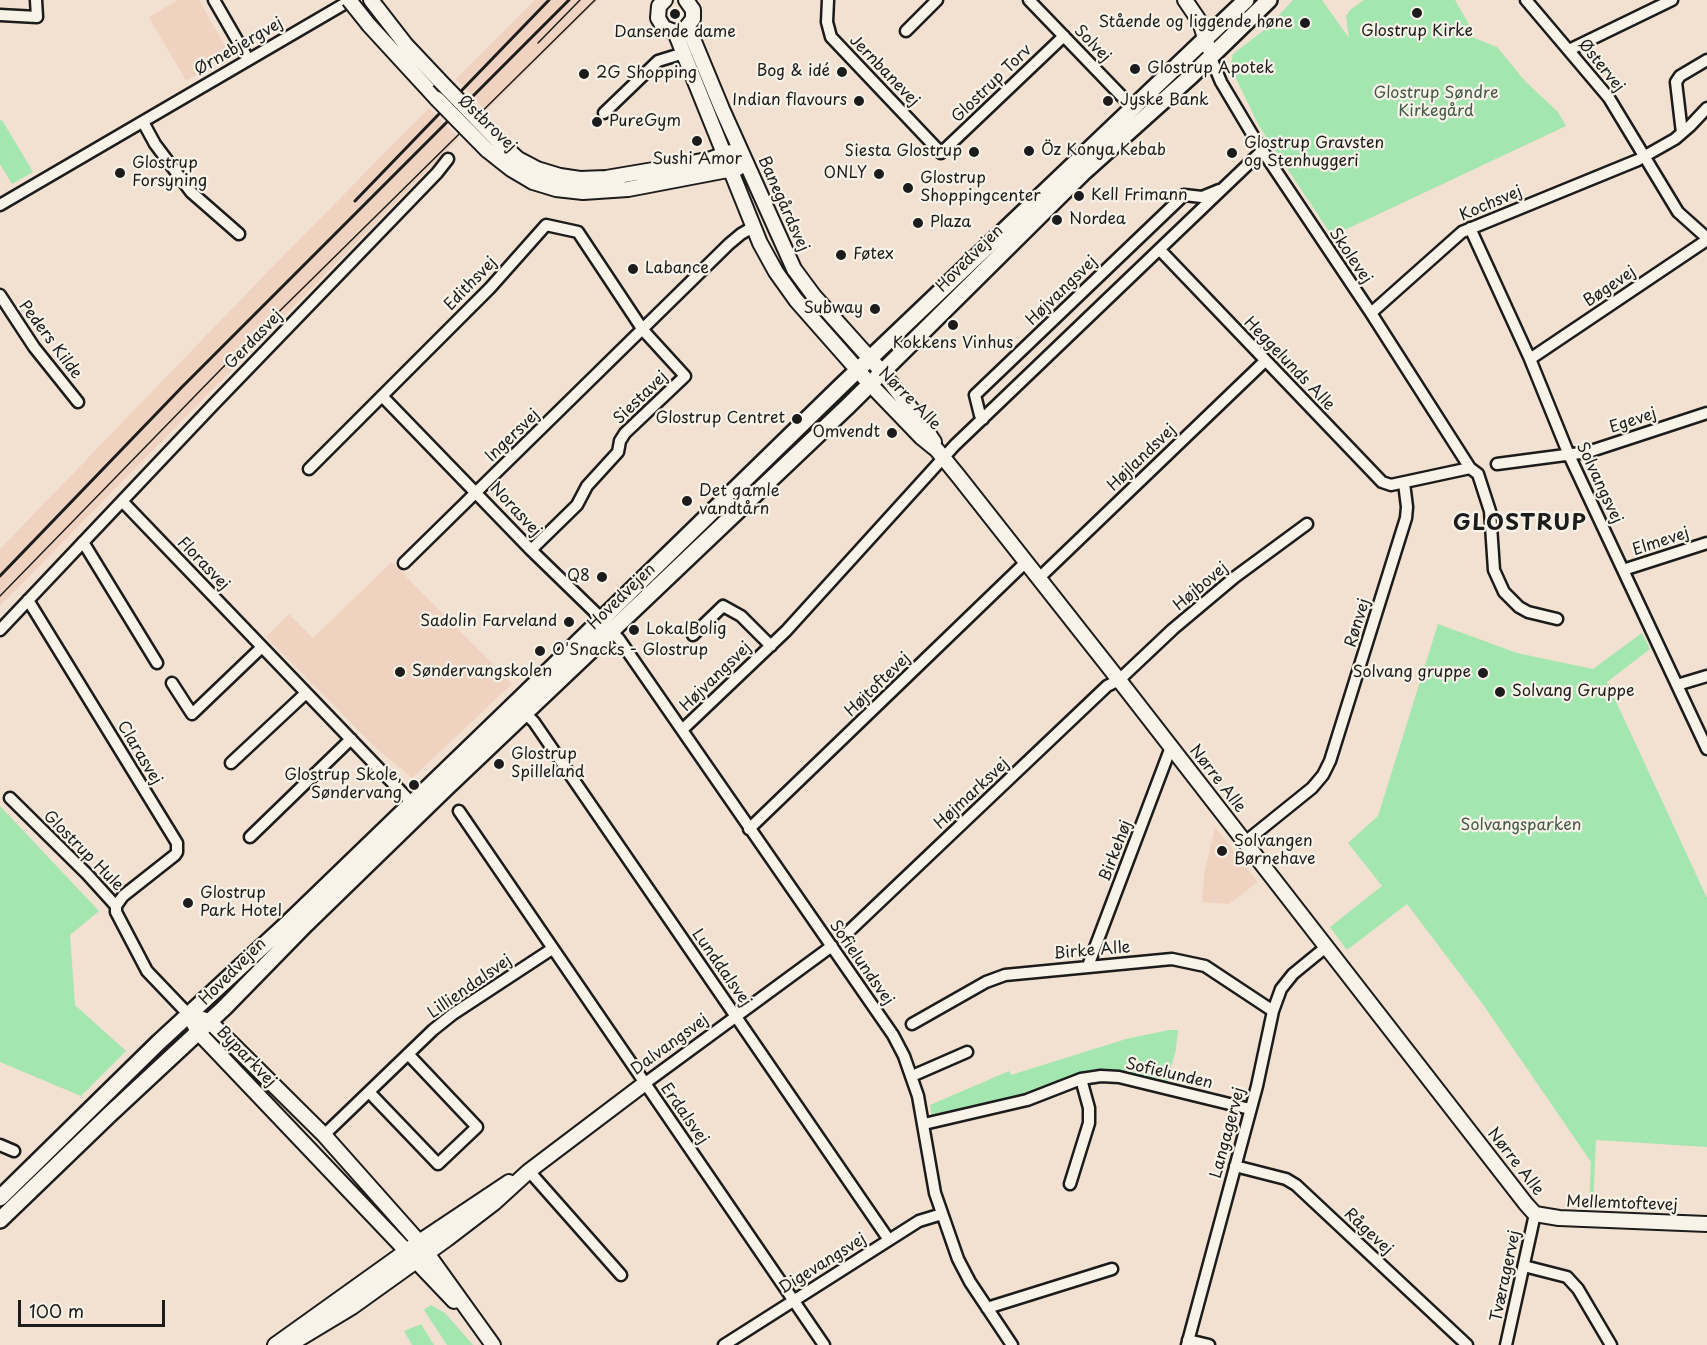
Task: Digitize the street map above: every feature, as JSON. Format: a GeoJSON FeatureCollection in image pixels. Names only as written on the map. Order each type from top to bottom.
{"type":"FeatureCollection","features":[{"type":"Feature","properties":{"kind":"main road","name":"Hovedvejen"},"geometry":{"type":"LineString","coordinates":[[0,1198],[412,803],[857,371],[1246,0]]}},
{"type":"Feature","properties":{"kind":"main road","name":"Hovedvejen"},"geometry":{"type":"LineString","coordinates":[[0,1220],[204,1027],[306,924],[870,384],[1084,172],[1211,58],[1269,0]]}},
{"type":"Feature","properties":{"kind":"main road"},"geometry":{"type":"LineString","coordinates":[[538,703],[568,665],[601,632],[602,619]]}},
{"type":"Feature","properties":{"kind":"street"},"geometry":{"type":"LineString","coordinates":[[0,15],[37,17],[36,0]]}},
{"type":"Feature","properties":{"kind":"street"},"geometry":{"type":"LineString","coordinates":[[214,0],[248,59]]}},
{"type":"Feature","properties":{"kind":"street","name":"Ørnebjergvej"},"geometry":{"type":"LineString","coordinates":[[0,205],[350,0]]}},
{"type":"Feature","properties":{"kind":"street","name":"Østbrovej"},"geometry":{"type":"LineString","coordinates":[[350,0],[369,25],[429,90],[492,145],[537,169],[580,179],[606,178],[711,159],[741,148]]}},
{"type":"Feature","properties":{"kind":"street","name":"Østbrovej"},"geometry":{"type":"LineString","coordinates":[[371,0],[511,170],[533,182],[556,189],[583,192],[628,189],[749,166]]}},
{"type":"Feature","properties":{"kind":"street","name":"Banegårdsvej"},"geometry":{"type":"LineString","coordinates":[[665,0],[659,6],[658,18],[664,28],[675,32],[753,227],[776,272],[796,300],[857,371]]}},
{"type":"Feature","properties":{"kind":"street","name":"Jernbanevej"},"geometry":{"type":"LineString","coordinates":[[828,0],[827,22],[831,37],[941,153]]}},
{"type":"Feature","properties":{"kind":"street"},"geometry":{"type":"LineString","coordinates":[[906,31],[937,0]]}},
{"type":"Feature","properties":{"kind":"street","name":"Solvej"},"geometry":{"type":"LineString","coordinates":[[1029,0],[1133,108]]}},
{"type":"Feature","properties":{"kind":"street"},"geometry":{"type":"LineString","coordinates":[[1185,0],[1200,22],[1211,58]]}},
{"type":"Feature","properties":{"kind":"street","name":"Østervej"},"geometry":{"type":"LineString","coordinates":[[1526,0],[1609,98],[1678,212],[1707,239]]}},
{"type":"Feature","properties":{"kind":"street"},"geometry":{"type":"LineString","coordinates":[[1569,50],[1672,0]]}},
{"type":"Feature","properties":{"kind":"street"},"geometry":{"type":"LineString","coordinates":[[675,32],[688,27],[693,19],[691,2]]}},
{"type":"Feature","properties":{"kind":"street","name":"Banegårdsvej"},"geometry":{"type":"LineString","coordinates":[[688,27],[786,252],[802,282],[882,372]]}},
{"type":"Feature","properties":{"kind":"street","name":"Glostrup Torv"},"geometry":{"type":"LineString","coordinates":[[941,153],[1064,36]]}},
{"type":"Feature","properties":{"kind":"street"},"geometry":{"type":"LineString","coordinates":[[604,113],[658,61],[684,53]]}},
{"type":"Feature","properties":{"kind":"street","name":"Skolevej"},"geometry":{"type":"LineString","coordinates":[[1211,58],[1221,82],[1262,151],[1371,313],[1470,468],[1478,474],[1490,511],[1494,570],[1504,592],[1510,601],[1528,612],[1557,620]]}},
{"type":"Feature","properties":{"kind":"street"},"geometry":{"type":"LineString","coordinates":[[1682,133],[1676,82],[1680,76],[1707,60]]}},
{"type":"Feature","properties":{"kind":"street"},"geometry":{"type":"LineString","coordinates":[[1644,157],[1682,133],[1707,108]]}},
{"type":"Feature","properties":{"kind":"street"},"geometry":{"type":"LineString","coordinates":[[143,122],[154,144],[191,192],[239,234]]}},
{"type":"Feature","properties":{"kind":"street","name":"Højvangsvej"},"geometry":{"type":"LineString","coordinates":[[682,730],[771,646],[941,454],[996,407],[1262,151]]}},
{"type":"Feature","properties":{"kind":"street","name":"Kochsvej"},"geometry":{"type":"LineString","coordinates":[[1371,313],[1454,238],[1470,228],[1644,157]]}},
{"type":"Feature","properties":{"kind":"street","name":"Gerdasvej"},"geometry":{"type":"LineString","coordinates":[[0,630],[448,159]]}},
{"type":"Feature","properties":{"kind":"street","name":"Højvangsvej"},"geometry":{"type":"LineString","coordinates":[[983,419],[975,395],[1184,195],[1206,196],[1222,188]]}},
{"type":"Feature","properties":{"kind":"street"},"geometry":{"type":"LineString","coordinates":[[1191,195],[1197,206],[1192,219]]}},
{"type":"Feature","properties":{"kind":"street","name":"Edithsvej"},"geometry":{"type":"LineString","coordinates":[[309,469],[490,288],[546,225],[578,232],[643,330]]}},
{"type":"Feature","properties":{"kind":"street"},"geometry":{"type":"LineString","coordinates":[[643,330],[737,237],[753,227]]}},
{"type":"Feature","properties":{"kind":"street","name":"Solvangsvej"},"geometry":{"type":"LineString","coordinates":[[1470,228],[1530,359],[1569,455],[1707,749]]}},
{"type":"Feature","properties":{"kind":"street","name":"Bøgevej"},"geometry":{"type":"LineString","coordinates":[[1530,359],[1707,239]]}},
{"type":"Feature","properties":{"kind":"street","name":"Heggelunds Alle"},"geometry":{"type":"LineString","coordinates":[[1160,250],[1382,482],[1391,485],[1404,483]]}},
{"type":"Feature","properties":{"kind":"street","name":"Peders Kilde"},"geometry":{"type":"LineString","coordinates":[[0,295],[34,347],[78,402]]}},
{"type":"Feature","properties":{"kind":"street","name":"Ingersvej"},"geometry":{"type":"LineString","coordinates":[[404,563],[643,330]]}},
{"type":"Feature","properties":{"kind":"street","name":"Siestavej"},"geometry":{"type":"LineString","coordinates":[[531,550],[577,505],[587,486],[616,456],[625,433],[685,376],[643,330]]}},
{"type":"Feature","properties":{"kind":"street","name":"Højlandsvej"},"geometry":{"type":"LineString","coordinates":[[1039,578],[1265,361]]}},
{"type":"Feature","properties":{"kind":"street","name":"Nørre Alle"},"geometry":{"type":"LineString","coordinates":[[857,371],[921,437],[941,454]]}},
{"type":"Feature","properties":{"kind":"street","name":"Nørre Alle"},"geometry":{"type":"LineString","coordinates":[[882,372],[930,434],[941,454],[1515,1192],[1535,1214]]}},
{"type":"Feature","properties":{"kind":"street","name":"Norasvej"},"geometry":{"type":"LineString","coordinates":[[382,396],[478,492],[531,550],[602,619]]}},
{"type":"Feature","properties":{"kind":"street","name":"Egevej"},"geometry":{"type":"LineString","coordinates":[[1497,464],[1588,452],[1707,413]]}},
{"type":"Feature","properties":{"kind":"street"},"geometry":{"type":"LineString","coordinates":[[1404,483],[1470,468]]}},
{"type":"Feature","properties":{"kind":"street","name":"Rønvej"},"geometry":{"type":"LineString","coordinates":[[1245,842],[1312,788],[1323,776],[1330,761],[1406,518],[1404,483]]}},
{"type":"Feature","properties":{"kind":"street","name":"Florasvej"},"geometry":{"type":"LineString","coordinates":[[122,501],[412,803]]}},
{"type":"Feature","properties":{"kind":"street","name":"Højbovej"},"geometry":{"type":"LineString","coordinates":[[1119,680],[1235,577],[1307,524]]}},
{"type":"Feature","properties":{"kind":"street"},"geometry":{"type":"LineString","coordinates":[[83,542],[157,663]]}},
{"type":"Feature","properties":{"kind":"street","name":"Elmevej"},"geometry":{"type":"LineString","coordinates":[[1623,570],[1707,543]]}},
{"type":"Feature","properties":{"kind":"street","name":"Højtoftevej"},"geometry":{"type":"LineString","coordinates":[[749,829],[1026,562]]}},
{"type":"Feature","properties":{"kind":"street","name":"Clarasvej"},"geometry":{"type":"LineString","coordinates":[[28,600],[177,843],[175,855],[123,896],[116,906]]}},
{"type":"Feature","properties":{"kind":"street","name":"Højvangsvej"},"geometry":{"type":"LineString","coordinates":[[693,635],[723,606],[741,616],[771,646]]}},
{"type":"Feature","properties":{"kind":"street","name":"Sofielundsvej"},"geometry":{"type":"LineString","coordinates":[[612,632],[893,1035],[912,1076],[924,1124],[935,1193],[942,1214],[964,1270],[1012,1345]]}},
{"type":"Feature","properties":{"kind":"street"},"geometry":{"type":"LineString","coordinates":[[172,682],[192,714],[262,647]]}},
{"type":"Feature","properties":{"kind":"street"},"geometry":{"type":"LineString","coordinates":[[1677,686],[1707,676]]}},
{"type":"Feature","properties":{"kind":"street","name":"Højmarksvej"},"geometry":{"type":"LineString","coordinates":[[847,933],[1107,686],[1119,680]]}},
{"type":"Feature","properties":{"kind":"street"},"geometry":{"type":"LineString","coordinates":[[231,763],[306,693]]}},
{"type":"Feature","properties":{"kind":"street","name":"Lunddalsvej"},"geometry":{"type":"LineString","coordinates":[[526,714],[534,722],[889,1240]]}},
{"type":"Feature","properties":{"kind":"street"},"geometry":{"type":"LineString","coordinates":[[250,837],[351,739]]}},
{"type":"Feature","properties":{"kind":"street","name":"Birkehøj"},"geometry":{"type":"LineString","coordinates":[[1088,966],[1171,747]]}},
{"type":"Feature","properties":{"kind":"street","name":"Glostrup Hule"},"geometry":{"type":"LineString","coordinates":[[10,798],[116,906],[117,917],[147,970],[189,1015]]}},
{"type":"Feature","properties":{"kind":"street","name":"Erdalsvej"},"geometry":{"type":"LineString","coordinates":[[459,811],[824,1345]]}},
{"type":"Feature","properties":{"kind":"street","name":"Dalvangsvej"},"geometry":{"type":"LineString","coordinates":[[274,1345],[424,1248],[492,1192],[529,1171],[832,946]]}},
{"type":"Feature","properties":{"kind":"street","name":"Langagervej"},"geometry":{"type":"LineString","coordinates":[[1188,1342],[1250,1109],[1273,1011],[1281,989],[1293,974],[1326,947]]}},
{"type":"Feature","properties":{"kind":"street","name":"Lilliendalsvej"},"geometry":{"type":"LineString","coordinates":[[324,1135],[453,1014],[552,949]]}},
{"type":"Feature","properties":{"kind":"street","name":"Birke Alle"},"geometry":{"type":"LineString","coordinates":[[912,1024],[986,982],[1005,975],[1172,959],[1205,966],[1273,1011]]}},
{"type":"Feature","properties":{"kind":"street","name":"Byparkvej"},"geometry":{"type":"LineString","coordinates":[[189,1015],[324,1135],[424,1248],[493,1345]]}},
{"type":"Feature","properties":{"kind":"street","name":"Byparkvej"},"geometry":{"type":"LineString","coordinates":[[204,1027],[300,1137],[411,1257],[485,1332]]}},
{"type":"Feature","properties":{"kind":"street"},"geometry":{"type":"LineString","coordinates":[[912,1076],[967,1052]]}},
{"type":"Feature","properties":{"kind":"street"},"geometry":{"type":"LineString","coordinates":[[369,1092],[438,1164],[477,1127],[408,1054]]}},
{"type":"Feature","properties":{"kind":"street","name":"Sofielunden"},"geometry":{"type":"LineString","coordinates":[[924,1124],[1027,1100],[1081,1079],[1101,1076],[1119,1077],[1250,1109]]}},
{"type":"Feature","properties":{"kind":"street"},"geometry":{"type":"LineString","coordinates":[[1070,1184],[1089,1123],[1089,1108],[1081,1079]]}},
{"type":"Feature","properties":{"kind":"street"},"geometry":{"type":"LineString","coordinates":[[0,1145],[14,1150]]}},
{"type":"Feature","properties":{"kind":"street","name":"Rågevej"},"geometry":{"type":"LineString","coordinates":[[1235,1166],[1286,1179],[1296,1185],[1467,1345]]}},
{"type":"Feature","properties":{"kind":"street"},"geometry":{"type":"LineString","coordinates":[[529,1171],[621,1275]]}},
{"type":"Feature","properties":{"kind":"street","name":"Digevangsvej"},"geometry":{"type":"LineString","coordinates":[[724,1345],[923,1219],[942,1214]]}},
{"type":"Feature","properties":{"kind":"street","name":"Mellemtoftevej"},"geometry":{"type":"LineString","coordinates":[[1535,1214],[1559,1218],[1707,1224]]}},
{"type":"Feature","properties":{"kind":"street","name":"Tværagervej"},"geometry":{"type":"LineString","coordinates":[[1506,1345],[1535,1214]]}},
{"type":"Feature","properties":{"kind":"street","name":"Dalvangsvej"},"geometry":{"type":"LineString","coordinates":[[289,1345],[352,1307],[411,1257]]}},
{"type":"Feature","properties":{"kind":"street"},"geometry":{"type":"LineString","coordinates":[[1524,1266],[1567,1276],[1578,1289],[1611,1345]]}},
{"type":"Feature","properties":{"kind":"street"},"geometry":{"type":"LineString","coordinates":[[987,1308],[1112,1269]]}},
{"type":"Feature","properties":{"kind":"street"},"geometry":{"type":"LineString","coordinates":[[1188,1342],[1209,1345]]}},
{"type":"Feature","properties":{"kind":"shaded area"},"geometry":{"type":"Polygon","coordinates":[[[178,0],[199,0],[230,55],[186,81],[149,17],[178,0]]]}},
{"type":"Feature","properties":{"kind":"shaded area"},"geometry":{"type":"Polygon","coordinates":[[[535,0],[598,0],[486,111],[456,79],[535,0]]]}},
{"type":"Feature","properties":{"kind":"shaded area"},"geometry":{"type":"Polygon","coordinates":[[[429,108],[459,138],[0,606],[0,549],[429,108]]]}},
{"type":"Feature","properties":{"kind":"shaded area","name":"Søndervangskolen"},"geometry":{"type":"Polygon","coordinates":[[[392,562],[512,684],[412,778],[375,747],[266,637],[289,614],[313,638],[392,562]]]}},
{"type":"Feature","properties":{"kind":"shaded area","name":"Solvangen Børnehave"},"geometry":{"type":"Polygon","coordinates":[[[1215,827],[1258,882],[1229,904],[1202,902],[1204,875],[1215,827]]]}},
{"type":"Feature","properties":{"kind":"green space","name":"Glostrup Søndre Kirkegård"},"geometry":{"type":"Polygon","coordinates":[[[1293,0],[1322,0],[1349,38],[1346,16],[1351,9],[1364,0],[1455,0],[1472,30],[1472,37],[1497,47],[1525,81],[1558,112],[1566,126],[1332,236],[1259,126],[1230,66],[1233,54],[1268,27],[1293,0]]]}},
{"type":"Feature","properties":{"kind":"green space"},"geometry":{"type":"Polygon","coordinates":[[[2,120],[33,172],[12,184],[0,164],[0,121],[2,120]]]}},
{"type":"Feature","properties":{"kind":"green space","name":"Solvangsparken"},"geometry":{"type":"Polygon","coordinates":[[[1438,624],[1517,653],[1593,669],[1642,633],[1650,649],[1607,682],[1707,898],[1707,1147],[1596,1140],[1593,1205],[1589,1205],[1591,1162],[1482,1003],[1407,904],[1347,950],[1330,927],[1382,886],[1348,843],[1378,816],[1438,624]]]}},
{"type":"Feature","properties":{"kind":"green space"},"geometry":{"type":"Polygon","coordinates":[[[0,806],[99,911],[70,935],[75,1005],[126,1051],[81,1096],[0,1062],[0,806]]]}},
{"type":"Feature","properties":{"kind":"green space"},"geometry":{"type":"Polygon","coordinates":[[[1178,1030],[1176,1049],[1166,1085],[1118,1073],[932,1117],[930,1105],[1009,1071],[1011,1075],[1126,1039],[1178,1030]]]}},
{"type":"Feature","properties":{"kind":"green space"},"geometry":{"type":"Polygon","coordinates":[[[431,1305],[445,1313],[473,1345],[447,1345],[424,1310],[431,1305]]]}},
{"type":"Feature","properties":{"kind":"green space"},"geometry":{"type":"Polygon","coordinates":[[[421,1324],[434,1345],[412,1345],[404,1331],[421,1324]]]}},
{"type":"Feature","properties":{"kind":"tram line"},"geometry":{"type":"LineString","coordinates":[[538,43],[580,0]]}},
{"type":"Feature","properties":{"kind":"tram line"},"geometry":{"type":"LineString","coordinates":[[0,596],[230,360],[595,0]]}},
{"type":"Feature","properties":{"kind":"railway"},"geometry":{"type":"LineString","coordinates":[[355,201],[549,0]]}},
{"type":"Feature","properties":{"kind":"railway"},"geometry":{"type":"LineString","coordinates":[[0,576],[182,387],[569,0]]}},
{"type":"Feature","properties":{"kind":"place","name":"Glostrup Kirke"},"geometry":{"type":"Point","coordinates":[1417,13]}},
{"type":"Feature","properties":{"kind":"place","name":"Dansende dame"},"geometry":{"type":"Point","coordinates":[675,14]}},
{"type":"Feature","properties":{"kind":"place","name":"Stående og liggende høne"},"geometry":{"type":"Point","coordinates":[1305,23]}},
{"type":"Feature","properties":{"kind":"place","name":"Glostrup Apotek"},"geometry":{"type":"Point","coordinates":[1135,69]}},
{"type":"Feature","properties":{"kind":"place","name":"Bog & idé"},"geometry":{"type":"Point","coordinates":[842,72]}},
{"type":"Feature","properties":{"kind":"place","name":"2G Shopping"},"geometry":{"type":"Point","coordinates":[584,74]}},
{"type":"Feature","properties":{"kind":"place","name":"Indian flavours"},"geometry":{"type":"Point","coordinates":[859,101]}},
{"type":"Feature","properties":{"kind":"place","name":"Jyske Bank"},"geometry":{"type":"Point","coordinates":[1108,101]}},
{"type":"Feature","properties":{"kind":"place","name":"PureGym"},"geometry":{"type":"Point","coordinates":[597,122]}},
{"type":"Feature","properties":{"kind":"place","name":"Sushi Amor"},"geometry":{"type":"Point","coordinates":[697,141]}},
{"type":"Feature","properties":{"kind":"place","name":"Öz Konya Kebab"},"geometry":{"type":"Point","coordinates":[1029,151]}},
{"type":"Feature","properties":{"kind":"place","name":"Siesta Glostrup"},"geometry":{"type":"Point","coordinates":[974,152]}},
{"type":"Feature","properties":{"kind":"place","name":"Glostrup Gravsten og Stenhuggeri"},"geometry":{"type":"Point","coordinates":[1232,153]}},
{"type":"Feature","properties":{"kind":"place","name":"Glostrup Forsyning"},"geometry":{"type":"Point","coordinates":[120,173]}},
{"type":"Feature","properties":{"kind":"place","name":"ONLY"},"geometry":{"type":"Point","coordinates":[879,174]}},
{"type":"Feature","properties":{"kind":"place","name":"Glostrup Shoppingcenter"},"geometry":{"type":"Point","coordinates":[908,188]}},
{"type":"Feature","properties":{"kind":"place","name":"Kell Frimann"},"geometry":{"type":"Point","coordinates":[1079,196]}},
{"type":"Feature","properties":{"kind":"place","name":"Nordea"},"geometry":{"type":"Point","coordinates":[1057,220]}},
{"type":"Feature","properties":{"kind":"place","name":"Plaza"},"geometry":{"type":"Point","coordinates":[918,223]}},
{"type":"Feature","properties":{"kind":"place","name":"Føtex"},"geometry":{"type":"Point","coordinates":[841,255]}},
{"type":"Feature","properties":{"kind":"place","name":"Labance"},"geometry":{"type":"Point","coordinates":[633,269]}},
{"type":"Feature","properties":{"kind":"place","name":"Subway"},"geometry":{"type":"Point","coordinates":[875,309]}},
{"type":"Feature","properties":{"kind":"place","name":"Kokkens Vinhus"},"geometry":{"type":"Point","coordinates":[953,325]}},
{"type":"Feature","properties":{"kind":"place","name":"Glostrup Centret"},"geometry":{"type":"Point","coordinates":[797,419]}},
{"type":"Feature","properties":{"kind":"place","name":"Omvendt"},"geometry":{"type":"Point","coordinates":[892,433]}},
{"type":"Feature","properties":{"kind":"place","name":"Det gamle vandtårn"},"geometry":{"type":"Point","coordinates":[687,501]}},
{"type":"Feature","properties":{"kind":"place","name":"Q8"},"geometry":{"type":"Point","coordinates":[602,577]}},
{"type":"Feature","properties":{"kind":"place","name":"Sadolin Farveland"},"geometry":{"type":"Point","coordinates":[569,622]}},
{"type":"Feature","properties":{"kind":"place","name":"LokalBolig"},"geometry":{"type":"Point","coordinates":[634,630]}},
{"type":"Feature","properties":{"kind":"place","name":"O'Snacks - Glostrup"},"geometry":{"type":"Point","coordinates":[540,651]}},
{"type":"Feature","properties":{"kind":"place","name":"Søndervangskolen"},"geometry":{"type":"Point","coordinates":[400,672]}},
{"type":"Feature","properties":{"kind":"place","name":"Solvang gruppe"},"geometry":{"type":"Point","coordinates":[1483,673]}},
{"type":"Feature","properties":{"kind":"place","name":"Solvang Gruppe"},"geometry":{"type":"Point","coordinates":[1500,692]}},
{"type":"Feature","properties":{"kind":"place","name":"Glostrup Spilleland"},"geometry":{"type":"Point","coordinates":[499,764]}},
{"type":"Feature","properties":{"kind":"place","name":"Glostrup Skole, Søndervang"},"geometry":{"type":"Point","coordinates":[414,785]}},
{"type":"Feature","properties":{"kind":"place","name":"Solvangen Børnehave"},"geometry":{"type":"Point","coordinates":[1222,851]}},
{"type":"Feature","properties":{"kind":"place","name":"Glostrup Park Hotel"},"geometry":{"type":"Point","coordinates":[188,903]}},
{"type":"Feature","properties":{"kind":"district","name":"GLOSTRUP"},"geometry":{"type":"Point","coordinates":[1520,524]}}]}
